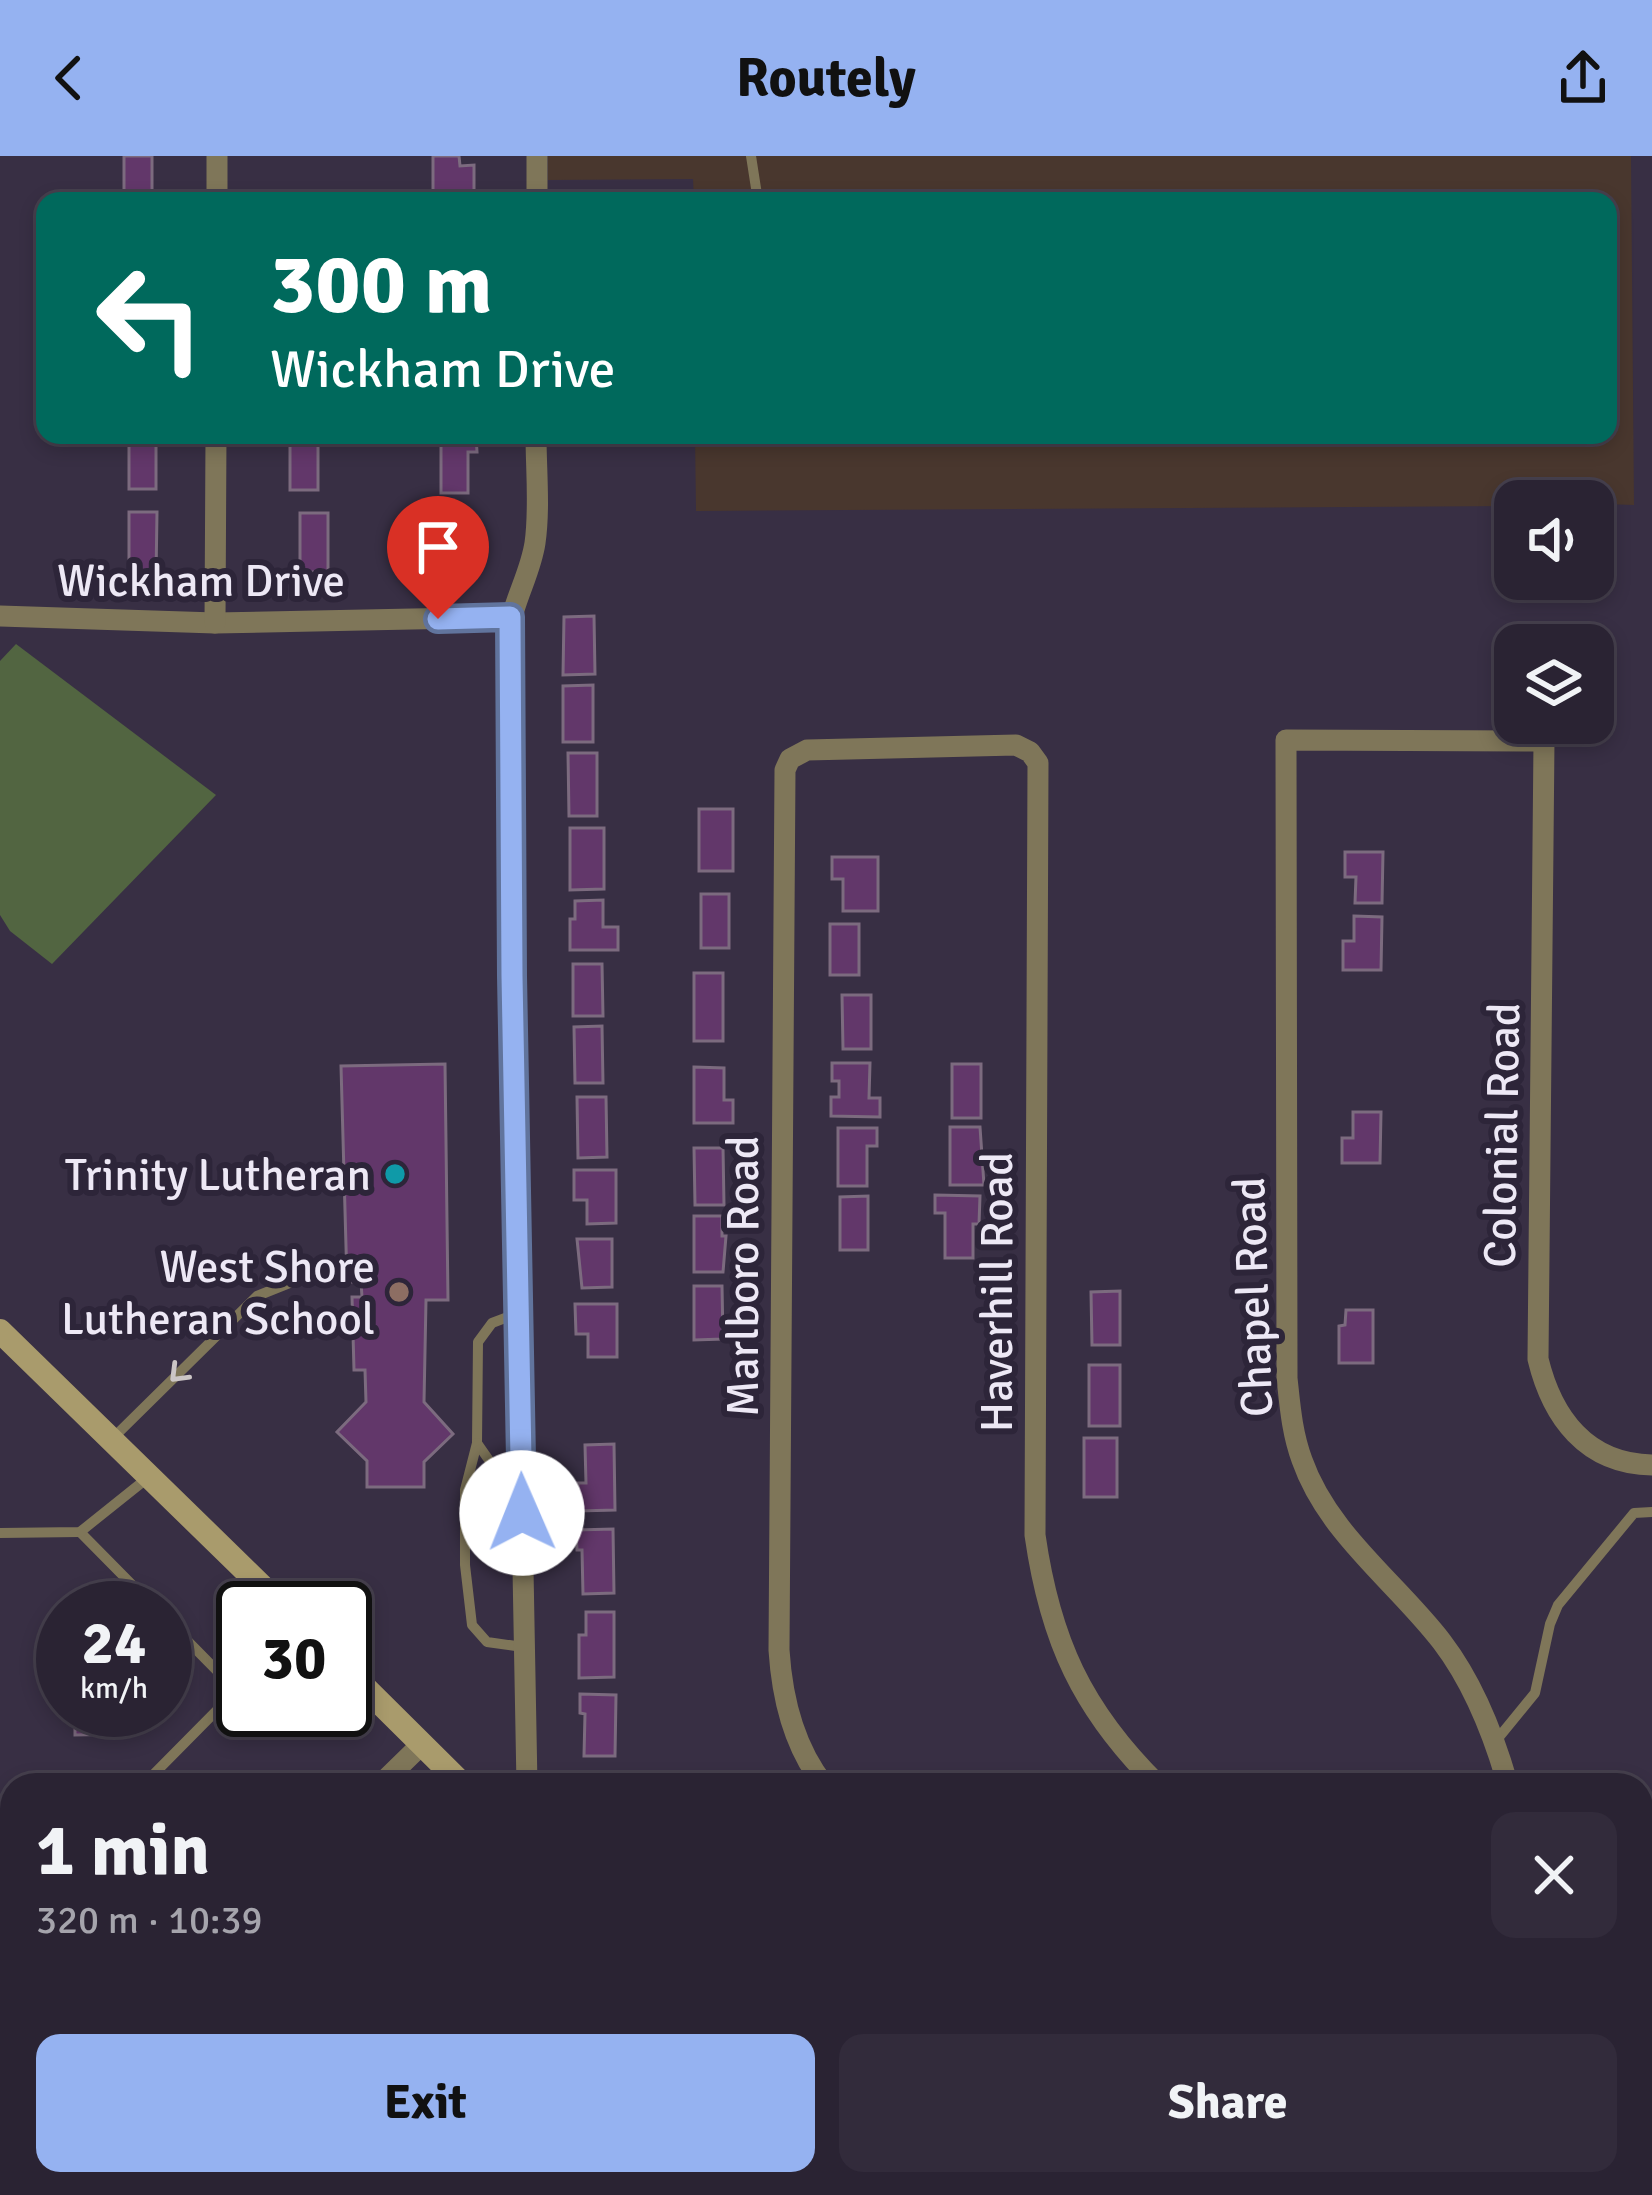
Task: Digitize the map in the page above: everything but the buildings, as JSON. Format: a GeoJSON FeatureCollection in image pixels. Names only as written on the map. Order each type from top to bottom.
{"type":"FeatureCollection","features":[{"type":"Feature","properties":{"kind":"street"},"geometry":{"type":"LineString","coordinates":[[217,156],[217,192]]}},
{"type":"Feature","properties":{"kind":"street"},"geometry":{"type":"LineString","coordinates":[[537,156],[537,192]]}},
{"type":"Feature","properties":{"kind":"street"},"geometry":{"type":"LineString","coordinates":[[215,622],[216,444]]}},
{"type":"Feature","properties":{"kind":"street"},"geometry":{"type":"LineString","coordinates":[[527,1773],[510,617],[525,586],[535,544],[536,444]]}},
{"type":"Feature","properties":{"kind":"street","name":"Wickham Drive"},"geometry":{"type":"LineString","coordinates":[[0,616],[215,622],[510,617]]}},
{"type":"Feature","properties":{"kind":"street","name":"Colonial Road"},"geometry":{"type":"LineString","coordinates":[[1286,740],[1544,741],[1538,1359],[1556,1412],[1573,1434],[1592,1449],[1652,1465]]}},
{"type":"Feature","properties":{"kind":"street","name":"Chapel Road"},"geometry":{"type":"LineString","coordinates":[[1286,740],[1287,1348],[1292,1424],[1303,1462],[1341,1531],[1445,1646],[1477,1701],[1504,1773]]}},
{"type":"Feature","properties":{"kind":"street","name":"Haverhill Road"},"geometry":{"type":"LineString","coordinates":[[790,759],[807,750],[1016,746],[1030,752],[1038,763],[1034,1535],[1048,1609],[1073,1675],[1123,1750],[1146,1773]]}},
{"type":"Feature","properties":{"kind":"street","name":"Marlboro Road"},"geometry":{"type":"LineString","coordinates":[[790,759],[784,787],[779,1650],[781,1678],[798,1740],[817,1773]]}},
{"type":"Feature","properties":{"kind":"street"},"geometry":{"type":"LineString","coordinates":[[0,1331],[257,1581]]}},
{"type":"Feature","properties":{"kind":"street"},"geometry":{"type":"LineString","coordinates":[[372,1695],[451,1773]]}},
{"type":"Feature","properties":{"kind":"street"},"geometry":{"type":"LineString","coordinates":[[392,1773],[422,1744]]}},
{"type":"Feature","properties":{"kind":"lane"},"geometry":{"type":"LineString","coordinates":[[751,156],[757,192]]}},
{"type":"Feature","properties":{"kind":"lane"},"geometry":{"type":"LineString","coordinates":[[112,1439],[257,1296],[302,1278]]}},
{"type":"Feature","properties":{"kind":"lane"},"geometry":{"type":"LineString","coordinates":[[518,1313],[492,1323],[478,1342],[477,1443],[465,1490],[465,1565],[472,1625],[487,1642],[525,1648]]}},
{"type":"Feature","properties":{"kind":"lane"},"geometry":{"type":"LineString","coordinates":[[477,1443],[490,1463],[521,1468]]}},
{"type":"Feature","properties":{"kind":"lane"},"geometry":{"type":"LineString","coordinates":[[0,1533],[80,1532],[150,1476]]}},
{"type":"Feature","properties":{"kind":"lane"},"geometry":{"type":"LineString","coordinates":[[1495,1742],[1535,1694],[1558,1605],[1634,1513],[1652,1512]]}},
{"type":"Feature","properties":{"kind":"lane"},"geometry":{"type":"LineString","coordinates":[[80,1532],[128,1581]]}},
{"type":"Feature","properties":{"kind":"lane"},"geometry":{"type":"LineString","coordinates":[[192,1645],[232,1686],[232,1695],[192,1735]]}},
{"type":"Feature","properties":{"kind":"lane"},"geometry":{"type":"LineString","coordinates":[[155,1773],[190,1737]]}},
{"type":"Feature","properties":{"kind":"shaded area"},"geometry":{"type":"Polygon","coordinates":[[[548,156],[1631,156],[1634,505],[1614,504],[1614,480],[1494,480],[1494,506],[696,511],[695,444],[1617,444],[1617,192],[694,192],[693,179],[548,180],[548,156]]]}},
{"type":"Feature","properties":{"kind":"green space"},"geometry":{"type":"Polygon","coordinates":[[[16,644],[216,795],[52,964],[10,931],[0,915],[0,661],[16,644]]]}},
{"type":"Feature","properties":{"kind":"place","name":"Trinity Lutheran"},"geometry":{"type":"Point","coordinates":[395,1174]}},
{"type":"Feature","properties":{"kind":"place","name":"West Shore Lutheran School"},"geometry":{"type":"Point","coordinates":[399,1292]}},
{"type":"Feature","properties":{"kind":"route"},"geometry":{"type":"LineString","coordinates":[[438,619],[510,617],[522,1513]]}}]}
